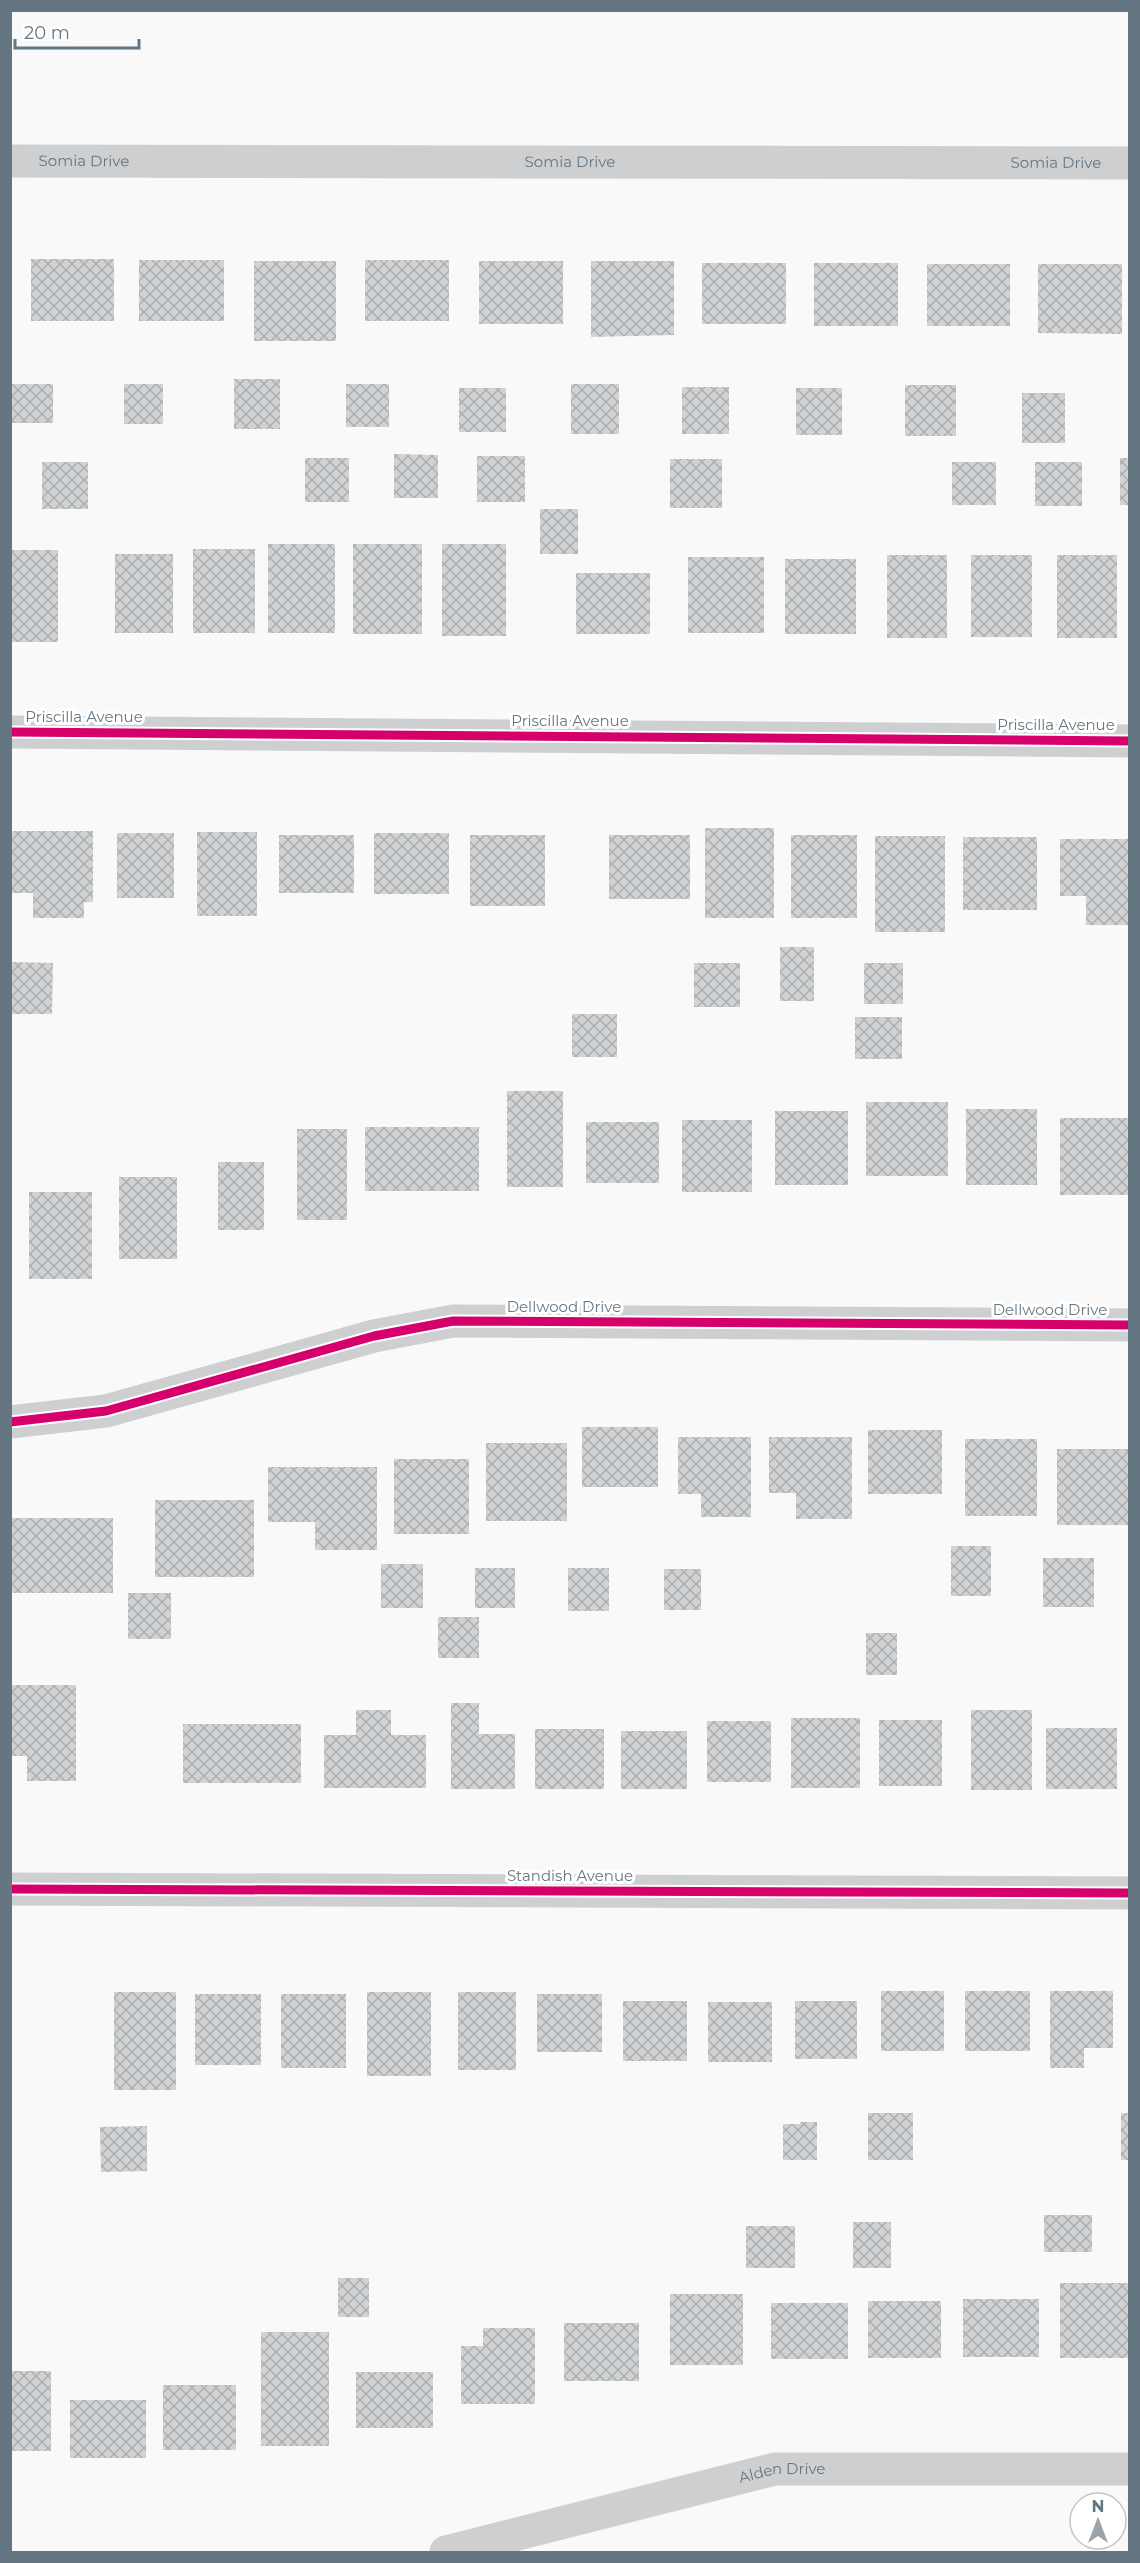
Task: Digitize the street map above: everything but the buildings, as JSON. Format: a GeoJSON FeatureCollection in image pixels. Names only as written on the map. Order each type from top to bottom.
{"type":"FeatureCollection","features":[{"type":"Feature","properties":{"kind":"street","name":"Somia Drive"},"geometry":{"type":"LineString","coordinates":[[10,161],[1130,163]]}},
{"type":"Feature","properties":{"kind":"street","name":"Priscilla Avenue"},"geometry":{"type":"LineString","coordinates":[[10,732],[1130,741]]}},
{"type":"Feature","properties":{"kind":"street","name":"Dellwood Drive"},"geometry":{"type":"LineString","coordinates":[[10,1422],[106,1411],[374,1336],[453,1322],[1130,1325]]}},
{"type":"Feature","properties":{"kind":"street","name":"Standish Avenue"},"geometry":{"type":"LineString","coordinates":[[10,1889],[1130,1893]]}},
{"type":"Feature","properties":{"kind":"street","name":"Alden Drive"},"geometry":{"type":"LineString","coordinates":[[446,2553],[775,2469],[1130,2469]]}},
{"type":"Feature","properties":{"kind":"cycle path"},"geometry":{"type":"LineString","coordinates":[[10,732],[1130,741]]}},
{"type":"Feature","properties":{"kind":"cycle path"},"geometry":{"type":"LineString","coordinates":[[10,1422],[106,1411],[374,1336],[453,1321],[1130,1325]]}},
{"type":"Feature","properties":{"kind":"cycle path"},"geometry":{"type":"LineString","coordinates":[[10,1889],[1130,1893]]}}]}
